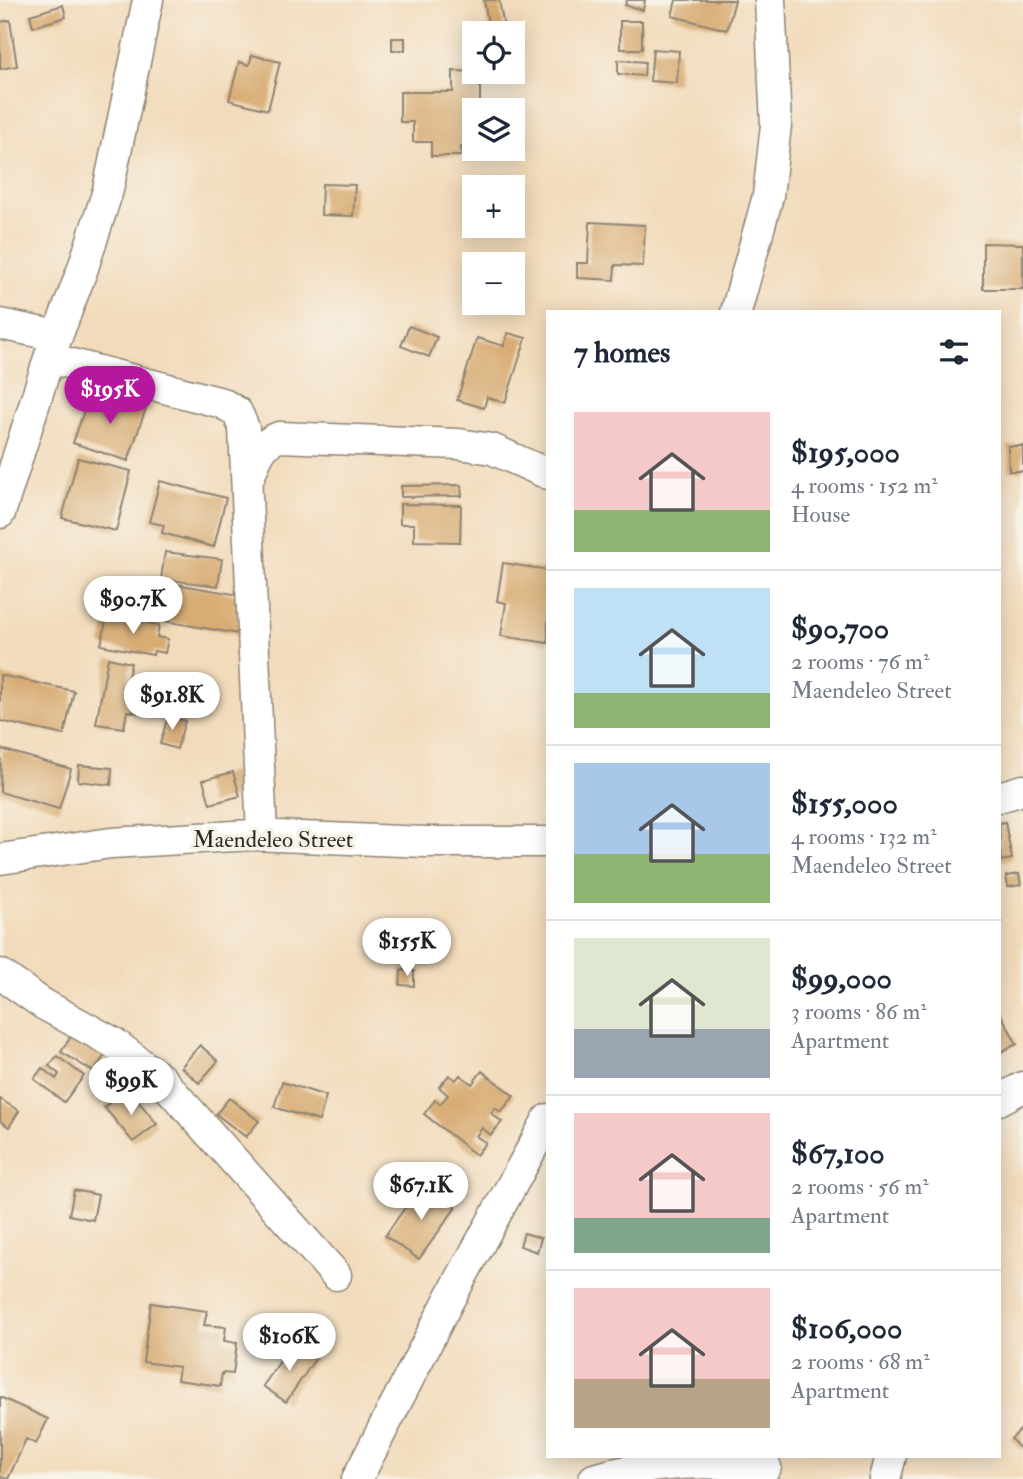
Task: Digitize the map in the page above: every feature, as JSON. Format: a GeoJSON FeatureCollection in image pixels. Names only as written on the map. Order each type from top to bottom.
{"type":"FeatureCollection","features":[{"type":"Feature","properties":{"kind":"street"},"geometry":{"type":"LineString","coordinates":[[0,513],[53,347],[83,268],[108,190],[148,0]]}},
{"type":"Feature","properties":{"kind":"street"},"geometry":{"type":"LineString","coordinates":[[737,310],[769,184],[776,125],[770,0]]}},
{"type":"Feature","properties":{"kind":"street"},"geometry":{"type":"LineString","coordinates":[[0,324],[53,347],[222,403],[237,412],[244,428],[262,835]]}},
{"type":"Feature","properties":{"kind":"street"},"geometry":{"type":"LineString","coordinates":[[246,483],[260,452],[270,440],[279,437],[459,444],[492,449],[546,473]]}},
{"type":"Feature","properties":{"kind":"street"},"geometry":{"type":"LineString","coordinates":[[1001,796],[1023,790]]}},
{"type":"Feature","properties":{"kind":"street","name":"Maendeleo Street"},"geometry":{"type":"LineString","coordinates":[[0,859],[111,843],[262,835],[426,842],[546,842]]}},
{"type":"Feature","properties":{"kind":"street"},"geometry":{"type":"LineString","coordinates":[[0,974],[43,1004],[114,1044],[161,1079],[336,1275]]}},
{"type":"Feature","properties":{"kind":"street"},"geometry":{"type":"LineString","coordinates":[[1001,1099],[1023,1087]]}},
{"type":"Feature","properties":{"kind":"street"},"geometry":{"type":"LineString","coordinates":[[356,1479],[449,1300],[546,1123]]}},
{"type":"Feature","properties":{"kind":"street"},"geometry":{"type":"LineString","coordinates":[[885,1479],[890,1458]]}},
{"type":"Feature","properties":{"kind":"street"},"geometry":{"type":"LineString","coordinates":[[594,1479],[686,1462],[720,1462],[766,1467]]}},
{"type":"Feature","properties":{"kind":"building"},"geometry":{"type":"Polygon","coordinates":[[[484,0],[499,0],[503,21],[488,21],[484,0]]]}},
{"type":"Feature","properties":{"kind":"building"},"geometry":{"type":"Polygon","coordinates":[[[627,0],[645,0],[643,10],[625,5],[627,0]]]}},
{"type":"Feature","properties":{"kind":"building"},"geometry":{"type":"Polygon","coordinates":[[[676,0],[735,0],[727,30],[672,16],[676,0]]]}},
{"type":"Feature","properties":{"kind":"building"},"geometry":{"type":"Polygon","coordinates":[[[63,5],[66,17],[33,27],[30,15],[63,5]]]}},
{"type":"Feature","properties":{"kind":"building"},"geometry":{"type":"Polygon","coordinates":[[[10,20],[17,66],[0,69],[0,22],[10,20]]]}},
{"type":"Feature","properties":{"kind":"building"},"geometry":{"type":"Polygon","coordinates":[[[620,21],[642,21],[642,49],[620,49],[620,21]]]}},
{"type":"Feature","properties":{"kind":"building"},"geometry":{"type":"Polygon","coordinates":[[[392,38],[405,38],[405,50],[392,50],[392,38]]]}},
{"type":"Feature","properties":{"kind":"building"},"geometry":{"type":"Polygon","coordinates":[[[653,49],[679,51],[677,83],[650,81],[653,49]]]}},
{"type":"Feature","properties":{"kind":"building"},"geometry":{"type":"Polygon","coordinates":[[[252,55],[280,62],[268,110],[229,100],[239,62],[249,65],[252,55]]]}},
{"type":"Feature","properties":{"kind":"building"},"geometry":{"type":"Polygon","coordinates":[[[618,60],[645,62],[644,76],[618,74],[618,60]]]}},
{"type":"Feature","properties":{"kind":"building"},"geometry":{"type":"Polygon","coordinates":[[[453,71],[462,71],[462,84],[480,84],[480,98],[462,98],[461,156],[431,156],[431,142],[413,142],[413,122],[400,122],[400,92],[453,92],[453,71]]]}},
{"type":"Feature","properties":{"kind":"building"},"geometry":{"type":"Polygon","coordinates":[[[322,184],[355,185],[353,216],[321,215],[322,184]]]}},
{"type":"Feature","properties":{"kind":"building"},"geometry":{"type":"Polygon","coordinates":[[[590,222],[645,225],[643,266],[615,265],[614,280],[577,278],[577,263],[588,263],[590,222]]]}},
{"type":"Feature","properties":{"kind":"building"},"geometry":{"type":"Polygon","coordinates":[[[983,243],[1023,244],[1023,289],[983,289],[983,243]]]}},
{"type":"Feature","properties":{"kind":"building"},"geometry":{"type":"Polygon","coordinates":[[[409,326],[437,337],[429,357],[401,346],[409,326]]]}},
{"type":"Feature","properties":{"kind":"building"},"geometry":{"type":"Polygon","coordinates":[[[508,333],[526,338],[505,403],[487,397],[484,408],[457,400],[477,338],[504,346],[508,333]]]}},
{"type":"Feature","properties":{"kind":"building"},"geometry":{"type":"Polygon","coordinates":[[[91,390],[146,408],[128,461],[73,443],[91,390]]]}},
{"type":"Feature","properties":{"kind":"building"},"geometry":{"type":"Polygon","coordinates":[[[1008,446],[1023,446],[1023,471],[1009,471],[1008,446]]]}},
{"type":"Feature","properties":{"kind":"building"},"geometry":{"type":"Polygon","coordinates":[[[78,458],[131,471],[116,531],[62,518],[78,458]]]}},
{"type":"Feature","properties":{"kind":"building"},"geometry":{"type":"Polygon","coordinates":[[[160,481],[226,498],[214,547],[162,533],[164,525],[149,522],[160,481]]]}},
{"type":"Feature","properties":{"kind":"building"},"geometry":{"type":"Polygon","coordinates":[[[461,485],[462,496],[401,497],[401,486],[461,485]]]}},
{"type":"Feature","properties":{"kind":"building"},"geometry":{"type":"Polygon","coordinates":[[[400,504],[461,505],[460,542],[414,541],[414,524],[400,524],[400,504]]]}},
{"type":"Feature","properties":{"kind":"building"},"geometry":{"type":"Polygon","coordinates":[[[165,552],[222,559],[218,586],[161,579],[165,552]]]}},
{"type":"Feature","properties":{"kind":"building"},"geometry":{"type":"Polygon","coordinates":[[[503,563],[546,570],[546,643],[501,636],[506,603],[497,601],[503,563]]]}},
{"type":"Feature","properties":{"kind":"building"},"geometry":{"type":"Polygon","coordinates":[[[158,581],[240,595],[237,612],[249,615],[245,635],[152,619],[158,581]]]}},
{"type":"Feature","properties":{"kind":"building"},"geometry":{"type":"Polygon","coordinates":[[[107,616],[159,625],[157,637],[168,639],[165,653],[154,651],[153,655],[101,645],[107,616]]]}},
{"type":"Feature","properties":{"kind":"building"},"geometry":{"type":"Polygon","coordinates":[[[108,658],[131,663],[127,683],[154,688],[150,715],[127,711],[124,728],[96,724],[108,658]]]}},
{"type":"Feature","properties":{"kind":"building"},"geometry":{"type":"Polygon","coordinates":[[[0,675],[74,691],[64,735],[0,721],[0,675]]]}},
{"type":"Feature","properties":{"kind":"building"},"geometry":{"type":"Polygon","coordinates":[[[168,716],[185,721],[177,749],[160,744],[168,716]]]}},
{"type":"Feature","properties":{"kind":"building"},"geometry":{"type":"Polygon","coordinates":[[[1,749],[71,769],[59,809],[0,792],[1,749]]]}},
{"type":"Feature","properties":{"kind":"building"},"geometry":{"type":"Polygon","coordinates":[[[79,765],[112,768],[111,785],[78,781],[79,765]]]}},
{"type":"Feature","properties":{"kind":"building"},"geometry":{"type":"Polygon","coordinates":[[[233,772],[240,796],[210,804],[203,780],[233,772]]]}},
{"type":"Feature","properties":{"kind":"building"},"geometry":{"type":"Polygon","coordinates":[[[1005,822],[1012,859],[1001,861],[1001,823],[1005,822]]]}},
{"type":"Feature","properties":{"kind":"building"},"geometry":{"type":"Polygon","coordinates":[[[1019,874],[1021,885],[1008,887],[1006,876],[1019,874]]]}},
{"type":"Feature","properties":{"kind":"building"},"geometry":{"type":"Polygon","coordinates":[[[401,970],[414,971],[414,986],[400,985],[401,970]]]}},
{"type":"Feature","properties":{"kind":"building"},"geometry":{"type":"Polygon","coordinates":[[[1001,1015],[1017,1044],[1001,1052],[1001,1015]]]}},
{"type":"Feature","properties":{"kind":"building"},"geometry":{"type":"Polygon","coordinates":[[[77,1027],[110,1047],[94,1072],[61,1052],[77,1027]]]}},
{"type":"Feature","properties":{"kind":"building"},"geometry":{"type":"Polygon","coordinates":[[[200,1045],[218,1061],[199,1083],[181,1067],[200,1045]]]}},
{"type":"Feature","properties":{"kind":"building"},"geometry":{"type":"Polygon","coordinates":[[[57,1056],[84,1076],[64,1102],[34,1079],[42,1068],[56,1079],[59,1074],[49,1066],[57,1056]]]}},
{"type":"Feature","properties":{"kind":"building"},"geometry":{"type":"Polygon","coordinates":[[[482,1071],[514,1096],[501,1112],[495,1108],[491,1113],[502,1122],[491,1135],[482,1128],[476,1136],[486,1143],[476,1155],[424,1114],[435,1100],[440,1104],[448,1095],[439,1087],[449,1075],[456,1080],[460,1075],[472,1084],[482,1071]]]}},
{"type":"Feature","properties":{"kind":"building"},"geometry":{"type":"Polygon","coordinates":[[[282,1082],[326,1096],[319,1121],[274,1107],[282,1082]]]}},
{"type":"Feature","properties":{"kind":"building"},"geometry":{"type":"Polygon","coordinates":[[[120,1095],[127,1104],[136,1098],[157,1124],[133,1142],[104,1107],[120,1095]]]}},
{"type":"Feature","properties":{"kind":"building"},"geometry":{"type":"Polygon","coordinates":[[[229,1098],[259,1121],[246,1137],[216,1114],[229,1098]]]}},
{"type":"Feature","properties":{"kind":"building"},"geometry":{"type":"Polygon","coordinates":[[[0,1099],[19,1111],[9,1127],[0,1121],[0,1099]]]}},
{"type":"Feature","properties":{"kind":"building"},"geometry":{"type":"Polygon","coordinates":[[[422,1184],[456,1207],[419,1259],[385,1236],[422,1184]]]}},
{"type":"Feature","properties":{"kind":"building"},"geometry":{"type":"Polygon","coordinates":[[[74,1190],[98,1195],[93,1220],[69,1215],[74,1190]]]}},
{"type":"Feature","properties":{"kind":"building"},"geometry":{"type":"Polygon","coordinates":[[[524,1233],[541,1238],[537,1252],[520,1246],[524,1233]]]}},
{"type":"Feature","properties":{"kind":"building"},"geometry":{"type":"Polygon","coordinates":[[[151,1303],[207,1311],[204,1325],[226,1327],[224,1341],[237,1343],[233,1374],[222,1373],[220,1386],[177,1380],[179,1367],[143,1362],[151,1303]]]}},
{"type":"Feature","properties":{"kind":"building"},"geometry":{"type":"Polygon","coordinates":[[[292,1344],[315,1359],[286,1402],[263,1386],[292,1344]]]}},
{"type":"Feature","properties":{"kind":"building"},"geometry":{"type":"Polygon","coordinates":[[[0,1397],[48,1419],[36,1444],[26,1439],[8,1479],[0,1477],[0,1397]]]}},
{"type":"Feature","properties":{"kind":"building"},"geometry":{"type":"Polygon","coordinates":[[[1023,1427],[1023,1452],[1011,1439],[1023,1427]]]}}]}
